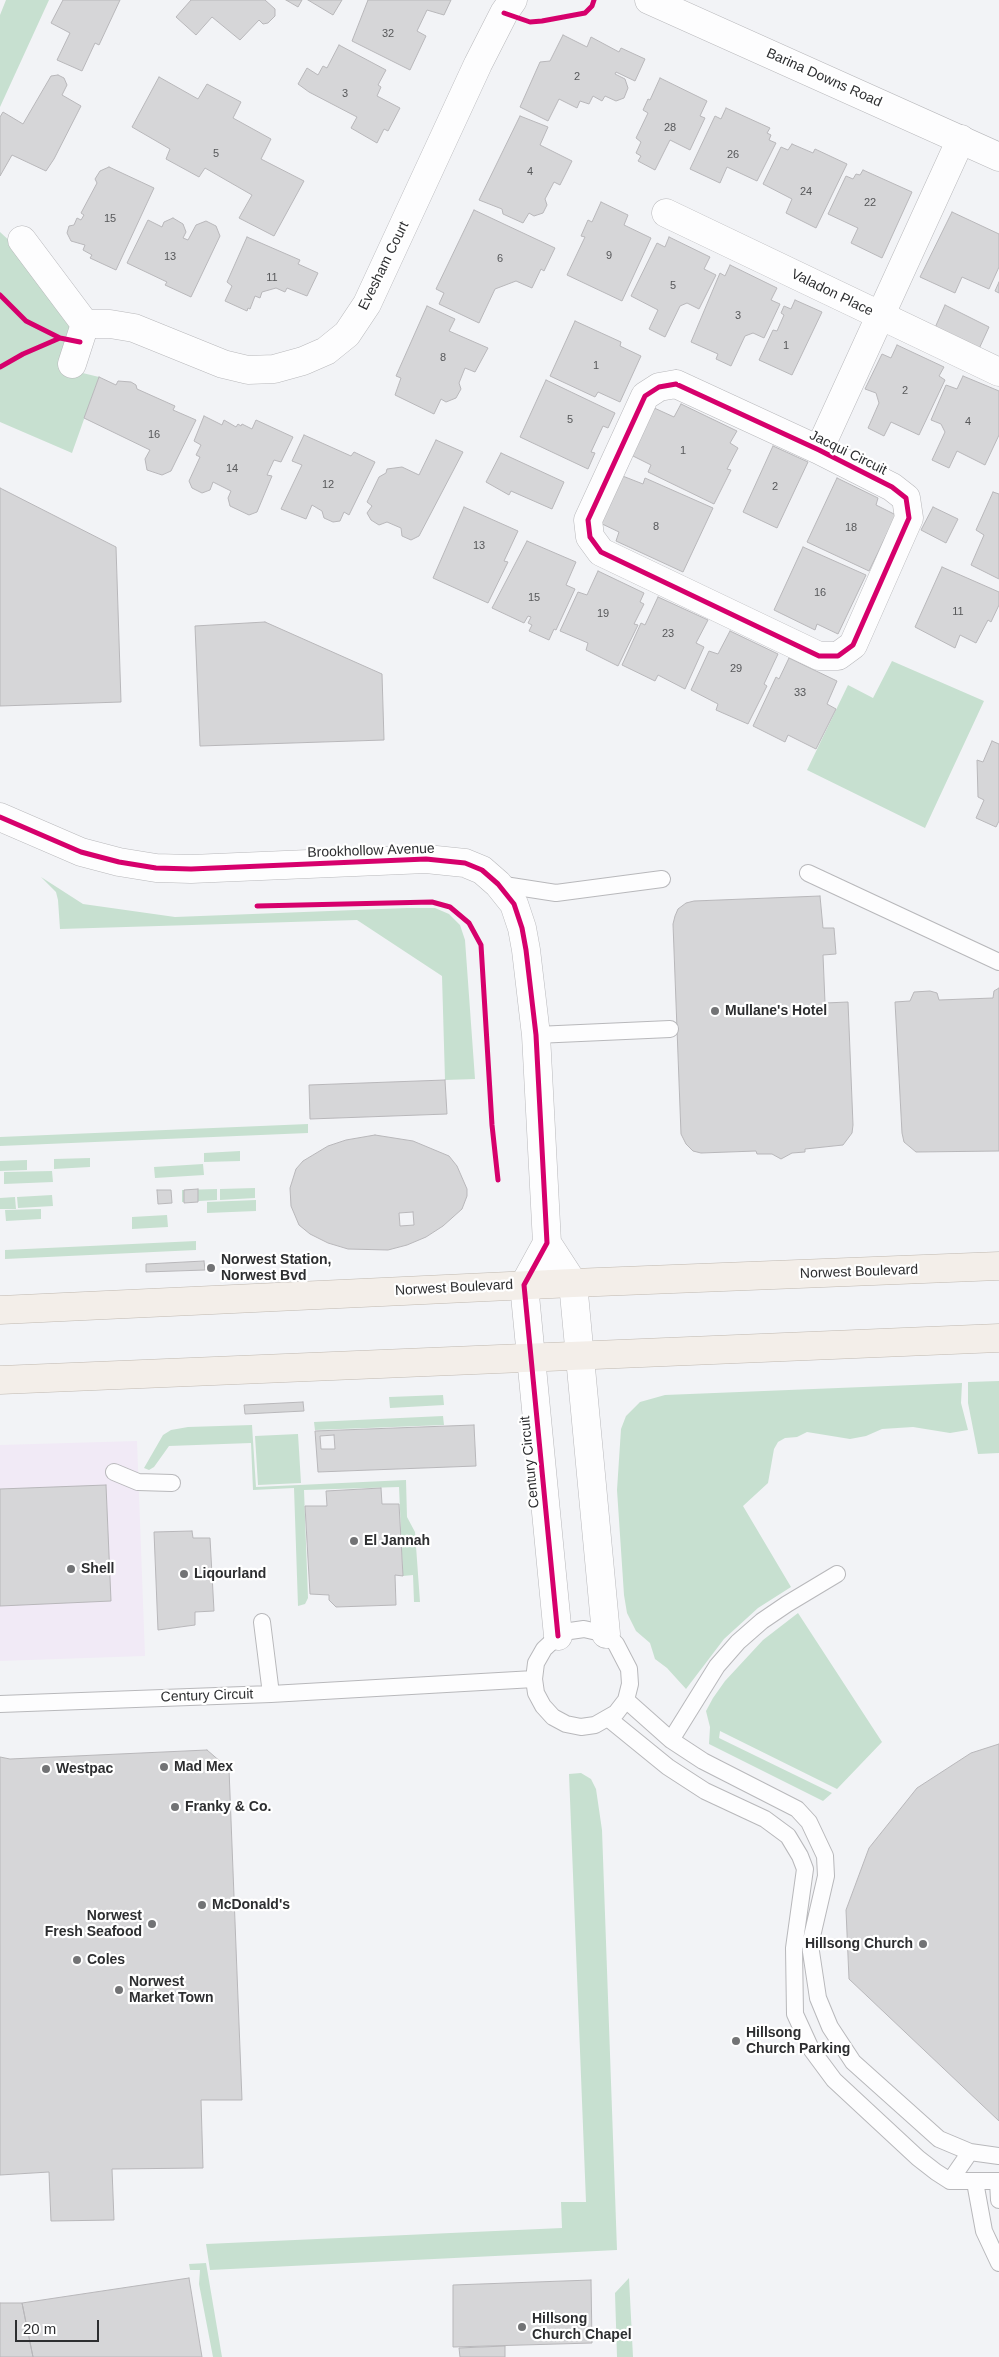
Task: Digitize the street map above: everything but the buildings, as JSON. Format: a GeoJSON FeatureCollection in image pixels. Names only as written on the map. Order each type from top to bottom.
{"type":"FeatureCollection","features":[{"type":"Feature","properties":{"kind":"main road","name":"Norwest Boulevard"},"geometry":{"type":"LineString","coordinates":[[0,1310],[524,1285],[999,1266]]}},
{"type":"Feature","properties":{"kind":"main road"},"geometry":{"type":"LineString","coordinates":[[0,1380],[999,1338]]}},
{"type":"Feature","properties":{"kind":"street","name":"Evesham Court"},"geometry":{"type":"LineString","coordinates":[[86,324],[110,324],[134,328],[223,364],[248,370],[274,369],[303,361],[326,351],[347,334],[367,304],[478,64],[504,13],[513,0]]}},
{"type":"Feature","properties":{"kind":"street","name":"Barina Downs Road"},"geometry":{"type":"LineString","coordinates":[[649,0],[999,157]]}},
{"type":"Feature","properties":{"kind":"street","name":"Jacqui Circuit"},"geometry":{"type":"LineString","coordinates":[[818,450],[962,140]]}},
{"type":"Feature","properties":{"kind":"street","name":"Valadon Place"},"geometry":{"type":"LineString","coordinates":[[666,213],[999,372]]}},
{"type":"Feature","properties":{"kind":"street"},"geometry":{"type":"LineString","coordinates":[[22,240],[86,324],[72,364]]}},
{"type":"Feature","properties":{"kind":"street","name":"Jacqui Circuit"},"geometry":{"type":"LineString","coordinates":[[676,384],[818,450],[892,487],[906,498],[909,518],[853,645],[838,656],[819,656],[601,552],[590,537],[588,520],[644,396],[659,387],[676,384]]}},
{"type":"Feature","properties":{"kind":"street","name":"Brookhollow Avenue"},"geometry":{"type":"LineString","coordinates":[[0,817],[82,852],[119,862],[156,868],[191,870],[426,859],[465,863],[482,870],[498,884],[514,904],[522,928],[536,1035],[547,1243]]}},
{"type":"Feature","properties":{"kind":"street"},"geometry":{"type":"LineString","coordinates":[[524,1285],[547,1243],[574,1283],[606,1634]]}},
{"type":"Feature","properties":{"kind":"street","name":"Century Circuit"},"geometry":{"type":"LineString","coordinates":[[524,1285],[558,1636]]}},
{"type":"Feature","properties":{"kind":"lane"},"geometry":{"type":"LineString","coordinates":[[808,873],[999,962]]}},
{"type":"Feature","properties":{"kind":"lane"},"geometry":{"type":"LineString","coordinates":[[498,884],[556,893],[662,879]]}},
{"type":"Feature","properties":{"kind":"lane"},"geometry":{"type":"LineString","coordinates":[[536,1035],[670,1029]]}},
{"type":"Feature","properties":{"kind":"lane"},"geometry":{"type":"LineString","coordinates":[[114,1472],[138,1482],[172,1484]]}},
{"type":"Feature","properties":{"kind":"lane"},"geometry":{"type":"LineString","coordinates":[[671,1740],[712,1672],[738,1642],[786,1604],[837,1574]]}},
{"type":"Feature","properties":{"kind":"lane"},"geometry":{"type":"LineString","coordinates":[[262,1622],[271,1694]]}},
{"type":"Feature","properties":{"kind":"lane"},"geometry":{"type":"LineString","coordinates":[[584,1629],[606,1634],[616,1644],[629,1669],[630,1684],[626,1700],[609,1719],[595,1725],[581,1727],[556,1719],[543,1706],[536,1693],[534,1679],[536,1663],[544,1649],[558,1636],[570,1631],[584,1629]]}},
{"type":"Feature","properties":{"kind":"lane","name":"Century Circuit"},"geometry":{"type":"LineString","coordinates":[[0,1704],[271,1694],[534,1679]]}},
{"type":"Feature","properties":{"kind":"lane"},"geometry":{"type":"LineString","coordinates":[[626,1700],[671,1740],[703,1761],[797,1809],[809,1822],[825,1856],[826,1876],[802,1947],[818,1998],[830,2027],[852,2062],[910,2116],[939,2139],[970,2152],[999,2156]]}},
{"type":"Feature","properties":{"kind":"lane"},"geometry":{"type":"LineString","coordinates":[[609,1719],[668,1767],[705,1791],[765,1819],[788,1836],[800,1856],[805,1869],[802,1947],[795,2014],[811,2049],[834,2080],[918,2158],[950,2180],[998,2181],[999,2200]]}},
{"type":"Feature","properties":{"kind":"lane"},"geometry":{"type":"LineString","coordinates":[[795,2014],[818,1998]]}},
{"type":"Feature","properties":{"kind":"lane"},"geometry":{"type":"LineString","coordinates":[[834,2080],[852,2062]]}},
{"type":"Feature","properties":{"kind":"lane"},"geometry":{"type":"LineString","coordinates":[[891,2133],[910,2116]]}},
{"type":"Feature","properties":{"kind":"lane"},"geometry":{"type":"LineString","coordinates":[[950,2180],[970,2152]]}},
{"type":"Feature","properties":{"kind":"lane"},"geometry":{"type":"LineString","coordinates":[[976,2182],[984,2231],[999,2263]]}},
{"type":"Feature","properties":{"kind":"shaded area","name":"Shell"},"geometry":{"type":"Polygon","coordinates":[[[137,1441],[145,1656],[0,1661],[0,1445],[137,1441]]]}},
{"type":"Feature","properties":{"kind":"green space"},"geometry":{"type":"Polygon","coordinates":[[[6,0],[49,0],[0,107],[0,15],[6,0]]]}},
{"type":"Feature","properties":{"kind":"green space"},"geometry":{"type":"Polygon","coordinates":[[[0,232],[13,244],[72,327],[58,367],[99,377],[72,453],[0,422],[0,232]]]}},
{"type":"Feature","properties":{"kind":"green space"},"geometry":{"type":"Polygon","coordinates":[[[892,661],[984,701],[925,828],[807,770],[848,685],[873,698],[892,661]]]}},
{"type":"Feature","properties":{"kind":"green space"},"geometry":{"type":"Polygon","coordinates":[[[41,877],[83,904],[175,917],[407,908],[435,908],[449,914],[460,925],[465,940],[475,1079],[445,1080],[442,976],[357,920],[60,929],[56,892],[41,877]]]}},
{"type":"Feature","properties":{"kind":"green space"},"geometry":{"type":"Polygon","coordinates":[[[308,1124],[308,1133],[0,1146],[0,1137],[308,1124]]]}},
{"type":"Feature","properties":{"kind":"green space"},"geometry":{"type":"Polygon","coordinates":[[[240,1151],[240,1161],[204,1162],[204,1153],[240,1151]]]}},
{"type":"Feature","properties":{"kind":"green space"},"geometry":{"type":"Polygon","coordinates":[[[90,1158],[90,1167],[54,1169],[54,1159],[90,1158]]]}},
{"type":"Feature","properties":{"kind":"green space"},"geometry":{"type":"Polygon","coordinates":[[[27,1160],[27,1170],[0,1171],[0,1161],[27,1160]]]}},
{"type":"Feature","properties":{"kind":"green space"},"geometry":{"type":"Polygon","coordinates":[[[203,1164],[204,1175],[155,1178],[154,1167],[203,1164]]]}},
{"type":"Feature","properties":{"kind":"green space"},"geometry":{"type":"Polygon","coordinates":[[[52,1171],[53,1182],[4,1184],[4,1172],[52,1171]]]}},
{"type":"Feature","properties":{"kind":"green space"},"geometry":{"type":"Polygon","coordinates":[[[255,1188],[255,1198],[220,1200],[220,1189],[255,1188]]]}},
{"type":"Feature","properties":{"kind":"green space"},"geometry":{"type":"Polygon","coordinates":[[[217,1189],[217,1200],[182,1202],[182,1190],[217,1189]]]}},
{"type":"Feature","properties":{"kind":"green space"},"geometry":{"type":"Polygon","coordinates":[[[52,1195],[53,1206],[18,1208],[17,1197],[52,1195]]]}},
{"type":"Feature","properties":{"kind":"green space"},"geometry":{"type":"Polygon","coordinates":[[[15,1197],[16,1209],[0,1209],[0,1198],[15,1197]]]}},
{"type":"Feature","properties":{"kind":"green space"},"geometry":{"type":"Polygon","coordinates":[[[256,1200],[256,1211],[207,1213],[207,1202],[256,1200]]]}},
{"type":"Feature","properties":{"kind":"green space"},"geometry":{"type":"Polygon","coordinates":[[[41,1209],[41,1219],[6,1221],[5,1210],[41,1209]]]}},
{"type":"Feature","properties":{"kind":"green space"},"geometry":{"type":"Polygon","coordinates":[[[167,1215],[168,1227],[132,1229],[132,1217],[167,1215]]]}},
{"type":"Feature","properties":{"kind":"green space"},"geometry":{"type":"Polygon","coordinates":[[[196,1241],[196,1250],[5,1259],[5,1250],[196,1241]]]}},
{"type":"Feature","properties":{"kind":"green space"},"geometry":{"type":"Polygon","coordinates":[[[999,1381],[999,1453],[978,1454],[968,1403],[968,1382],[999,1381]]]}},
{"type":"Feature","properties":{"kind":"green space"},"geometry":{"type":"Polygon","coordinates":[[[962,1383],[961,1403],[968,1430],[950,1433],[913,1427],[882,1429],[866,1436],[850,1439],[807,1432],[778,1442],[774,1449],[768,1483],[743,1506],[791,1587],[758,1608],[724,1639],[686,1689],[667,1668],[655,1659],[650,1643],[636,1631],[627,1613],[624,1595],[617,1490],[621,1429],[626,1416],[640,1402],[665,1395],[962,1383]]]}},
{"type":"Feature","properties":{"kind":"green space"},"geometry":{"type":"Polygon","coordinates":[[[443,1395],[444,1405],[390,1408],[389,1397],[443,1395]]]}},
{"type":"Feature","properties":{"kind":"green space"},"geometry":{"type":"Polygon","coordinates":[[[443,1416],[444,1425],[315,1430],[314,1422],[443,1416]]]}},
{"type":"Feature","properties":{"kind":"green space"},"geometry":{"type":"Polygon","coordinates":[[[252,1425],[256,1487],[406,1480],[407,1517],[415,1532],[420,1602],[414,1602],[413,1575],[403,1576],[399,1487],[304,1490],[308,1598],[305,1604],[298,1606],[294,1488],[253,1490],[251,1443],[169,1446],[154,1467],[149,1470],[144,1468],[163,1435],[171,1430],[188,1427],[252,1425]]]}},
{"type":"Feature","properties":{"kind":"green space"},"geometry":{"type":"Polygon","coordinates":[[[298,1434],[301,1483],[258,1485],[255,1436],[298,1434]]]}},
{"type":"Feature","properties":{"kind":"green space"},"geometry":{"type":"Polygon","coordinates":[[[798,1613],[882,1742],[837,1789],[720,1731],[719,1738],[832,1793],[823,1801],[709,1744],[710,1727],[706,1711],[713,1698],[725,1681],[763,1640],[798,1613]]]}},
{"type":"Feature","properties":{"kind":"green space"},"geometry":{"type":"Polygon","coordinates":[[[581,1773],[591,1779],[596,1789],[602,1830],[617,2250],[210,2270],[206,2244],[562,2228],[561,2202],[586,2202],[569,1774],[581,1773]]]}},
{"type":"Feature","properties":{"kind":"green space"},"geometry":{"type":"Polygon","coordinates":[[[206,2263],[222,2357],[213,2357],[199,2284],[200,2270],[190,2270],[189,2264],[206,2263]]]}},
{"type":"Feature","properties":{"kind":"green space"},"geometry":{"type":"Polygon","coordinates":[[[629,2278],[633,2357],[617,2357],[615,2293],[629,2278]]]}},
{"type":"Feature","properties":{"kind":"cycle path"},"geometry":{"type":"LineString","coordinates":[[504,13],[530,22],[542,21],[585,13],[592,6],[594,0]]}},
{"type":"Feature","properties":{"kind":"cycle path"},"geometry":{"type":"LineString","coordinates":[[0,295],[26,321],[60,338]]}},
{"type":"Feature","properties":{"kind":"cycle path"},"geometry":{"type":"LineString","coordinates":[[0,367],[23,354],[60,338],[80,342]]}},
{"type":"Feature","properties":{"kind":"cycle path"},"geometry":{"type":"LineString","coordinates":[[676,384],[819,450],[892,487],[906,498],[909,518],[853,645],[838,656],[819,656],[601,552],[590,537],[588,520],[645,396],[659,387],[676,384]]}},
{"type":"Feature","properties":{"kind":"cycle path"},"geometry":{"type":"LineString","coordinates":[[0,817],[81,852],[119,862],[156,868],[191,869],[426,859],[465,863],[482,870],[498,884],[514,904],[522,928],[526,950],[536,1035],[547,1243],[524,1285],[558,1636]]}},
{"type":"Feature","properties":{"kind":"cycle path"},"geometry":{"type":"LineString","coordinates":[[257,906],[432,902],[450,907],[469,923],[481,945],[492,1125],[498,1180]]}},
{"type":"Feature","properties":{"kind":"place","name":"Mullane's Hotel"},"geometry":{"type":"Point","coordinates":[715,1011]}},
{"type":"Feature","properties":{"kind":"place","name":"Norwest Station, Norwest Bvd"},"geometry":{"type":"Point","coordinates":[211,1268]}},
{"type":"Feature","properties":{"kind":"place","name":"El Jannah"},"geometry":{"type":"Point","coordinates":[354,1541]}},
{"type":"Feature","properties":{"kind":"place","name":"Shell"},"geometry":{"type":"Point","coordinates":[71,1569]}},
{"type":"Feature","properties":{"kind":"place","name":"Liqourland"},"geometry":{"type":"Point","coordinates":[184,1574]}},
{"type":"Feature","properties":{"kind":"place","name":"Mad Mex"},"geometry":{"type":"Point","coordinates":[164,1767]}},
{"type":"Feature","properties":{"kind":"place","name":"Westpac"},"geometry":{"type":"Point","coordinates":[46,1769]}},
{"type":"Feature","properties":{"kind":"place","name":"Franky & Co."},"geometry":{"type":"Point","coordinates":[175,1807]}},
{"type":"Feature","properties":{"kind":"place","name":"McDonald's"},"geometry":{"type":"Point","coordinates":[202,1905]}},
{"type":"Feature","properties":{"kind":"place","name":"Norwest Fresh Seafood"},"geometry":{"type":"Point","coordinates":[152,1924]}},
{"type":"Feature","properties":{"kind":"place","name":"Hillsong Church"},"geometry":{"type":"Point","coordinates":[923,1944]}},
{"type":"Feature","properties":{"kind":"place","name":"Coles"},"geometry":{"type":"Point","coordinates":[77,1960]}},
{"type":"Feature","properties":{"kind":"place","name":"Norwest Market Town"},"geometry":{"type":"Point","coordinates":[119,1990]}},
{"type":"Feature","properties":{"kind":"place","name":"Hillsong Church Parking"},"geometry":{"type":"Point","coordinates":[736,2041]}},
{"type":"Feature","properties":{"kind":"place","name":"Hillsong Church Chapel"},"geometry":{"type":"Point","coordinates":[522,2327]}}]}
